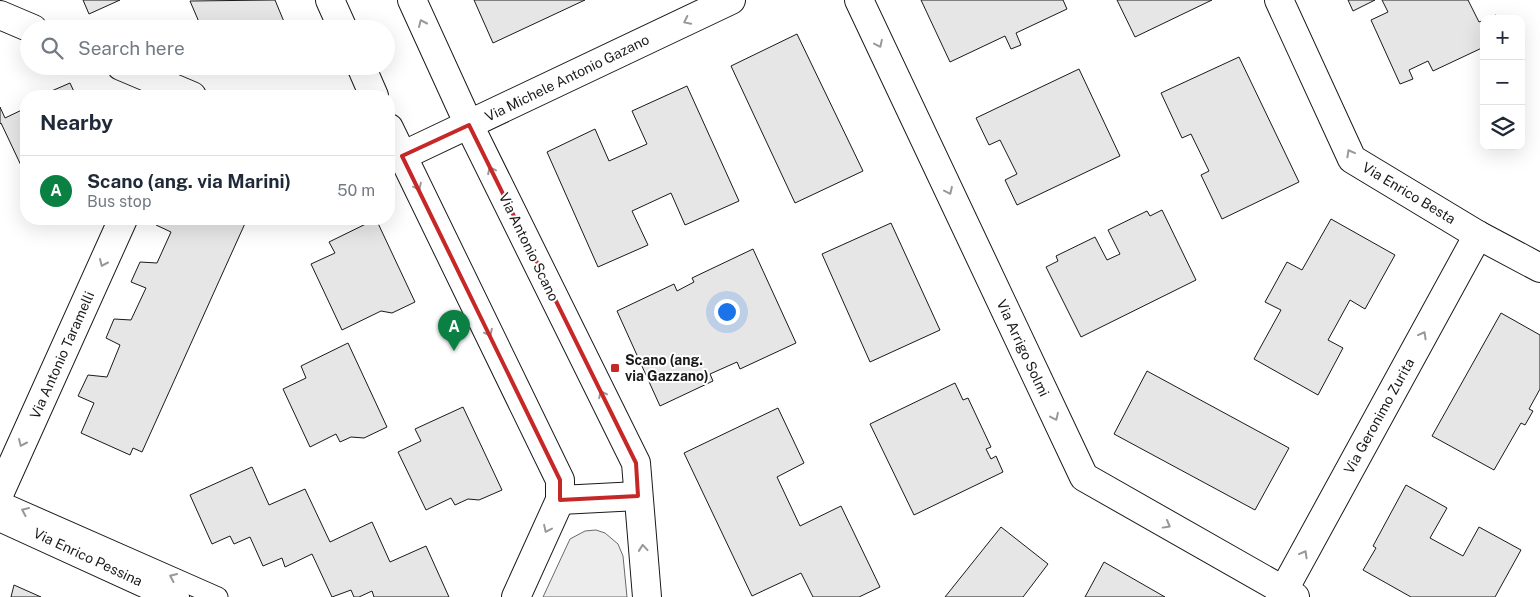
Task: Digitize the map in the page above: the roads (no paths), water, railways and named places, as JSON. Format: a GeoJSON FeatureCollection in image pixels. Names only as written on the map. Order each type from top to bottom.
{"type":"FeatureCollection","features":[{"type":"Feature","properties":{"kind":"street"},"geometry":{"type":"LineString","coordinates":[[330,0],[340,20]]}},
{"type":"Feature","properties":{"kind":"street","name":"Via Antonio Scano"},"geometry":{"type":"LineString","coordinates":[[412,0],[469,125],[636,463],[647,597]]}},
{"type":"Feature","properties":{"kind":"street","name":"Via Michele Antonio Gazano"},"geometry":{"type":"LineString","coordinates":[[402,156],[731,0]]}},
{"type":"Feature","properties":{"kind":"street","name":"Via Arrigo Solmi"},"geometry":{"type":"LineString","coordinates":[[858,0],[1084,478],[1287,595]]}},
{"type":"Feature","properties":{"kind":"street","name":"Via Enrico Besta"},"geometry":{"type":"LineString","coordinates":[[1279,0],[1352,160],[1478,235],[1540,268]]}},
{"type":"Feature","properties":{"kind":"street"},"geometry":{"type":"LineString","coordinates":[[0,15],[20,23]]}},
{"type":"Feature","properties":{"kind":"street"},"geometry":{"type":"LineString","coordinates":[[141,75],[173,90]]}},
{"type":"Feature","properties":{"kind":"street"},"geometry":{"type":"LineString","coordinates":[[364,75],[371,90]]}},
{"type":"Feature","properties":{"kind":"street"},"geometry":{"type":"LineString","coordinates":[[395,141],[560,480],[560,500],[516,597]]}},
{"type":"Feature","properties":{"kind":"street","name":"Via Antonio Taramelli"},"geometry":{"type":"LineString","coordinates":[[0,492],[121,225]]}},
{"type":"Feature","properties":{"kind":"street","name":"Via Geronimo Zurita"},"geometry":{"type":"LineString","coordinates":[[1287,595],[1478,235]]}},
{"type":"Feature","properties":{"kind":"street"},"geometry":{"type":"LineString","coordinates":[[560,500],[638,496]]}},
{"type":"Feature","properties":{"kind":"street","name":"Via Enrico Pessina"},"geometry":{"type":"LineString","coordinates":[[0,517],[175,597]]}},
{"type":"Feature","properties":{"kind":"lane"},"geometry":{"type":"LineString","coordinates":[[0,501],[218,597]]}},
{"type":"Feature","properties":{"kind":"place","name":"Scano (ang. via Marini)"},"geometry":{"type":"Point","coordinates":[454,351]}},
{"type":"Feature","properties":{"kind":"place","name":"Scano (ang. via Gazzano)"},"geometry":{"type":"Point","coordinates":[615,368]}}]}
